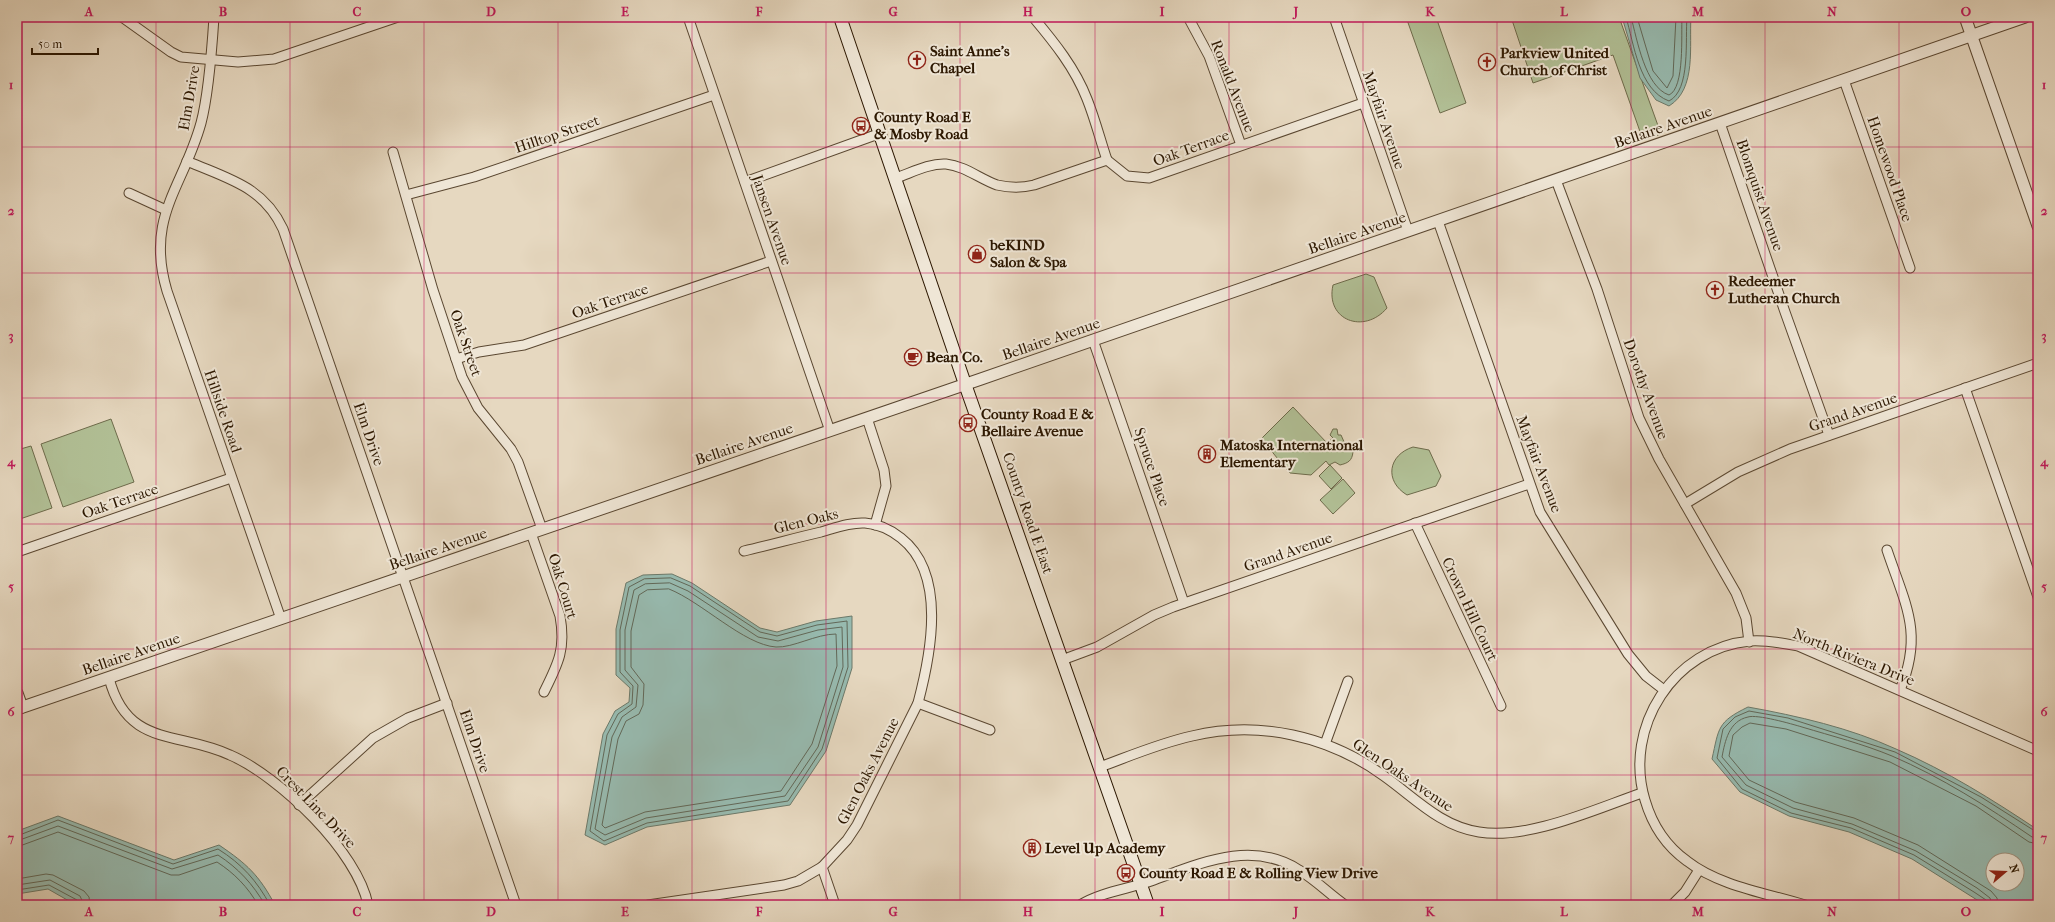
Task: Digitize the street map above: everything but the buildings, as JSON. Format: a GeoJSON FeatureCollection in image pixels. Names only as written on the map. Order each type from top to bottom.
{"type":"FeatureCollection","features":[{"type":"Feature","properties":{"kind":"main road","name":"County Road E East"},"geometry":{"type":"LineString","coordinates":[[840,17],[966,384],[1148,905]]}},
{"type":"Feature","properties":{"kind":"street"},"geometry":{"type":"LineString","coordinates":[[122,17],[171,52],[190,59],[238,62],[274,59],[398,17]]}},
{"type":"Feature","properties":{"kind":"street","name":"Elm Drive"},"geometry":{"type":"LineString","coordinates":[[214,17],[202,121],[187,161],[252,190],[263,198],[278,218],[404,577],[516,905]]}},
{"type":"Feature","properties":{"kind":"street","name":"Jansen Avenue"},"geometry":{"type":"LineString","coordinates":[[688,17],[830,431]]}},
{"type":"Feature","properties":{"kind":"street"},"geometry":{"type":"LineString","coordinates":[[896,178],[926,167],[945,164],[964,169],[997,184],[1022,188],[1107,160],[1086,98],[1075,75],[1050,37],[1033,17]]}},
{"type":"Feature","properties":{"kind":"street","name":"Ronald Avenue"},"geometry":{"type":"LineString","coordinates":[[1188,17],[1209,56],[1241,145]]}},
{"type":"Feature","properties":{"kind":"street","name":"Mayfair Avenue"},"geometry":{"type":"LineString","coordinates":[[1334,17],[1408,231]]}},
{"type":"Feature","properties":{"kind":"street"},"geometry":{"type":"LineString","coordinates":[[1965,17],[2038,226]]}},
{"type":"Feature","properties":{"kind":"street","name":"Bellaire Avenue"},"geometry":{"type":"LineString","coordinates":[[19,708],[830,431],[2025,17]]}},
{"type":"Feature","properties":{"kind":"street","name":"Homewood Place"},"geometry":{"type":"LineString","coordinates":[[1844,80],[1910,268]]}},
{"type":"Feature","properties":{"kind":"street","name":"Hilltop Street"},"geometry":{"type":"LineString","coordinates":[[406,195],[474,177],[714,95]]}},
{"type":"Feature","properties":{"kind":"street","name":"Oak Terrace"},"geometry":{"type":"LineString","coordinates":[[1107,160],[1127,176],[1148,178],[1363,103]]}},
{"type":"Feature","properties":{"kind":"street","name":"Blomquist Avenue"},"geometry":{"type":"LineString","coordinates":[[1720,123],[1784,312],[1829,435]]}},
{"type":"Feature","properties":{"kind":"street"},"geometry":{"type":"LineString","coordinates":[[745,182],[881,133]]}},
{"type":"Feature","properties":{"kind":"street","name":"Oak Street"},"geometry":{"type":"LineString","coordinates":[[394,152],[433,290],[468,391],[478,408],[518,462],[537,531]]}},
{"type":"Feature","properties":{"kind":"street","name":"Hillside Road"},"geometry":{"type":"LineString","coordinates":[[187,161],[166,210],[160,242],[163,276],[281,619]]}},
{"type":"Feature","properties":{"kind":"street","name":"Dorothy Avenue"},"geometry":{"type":"LineString","coordinates":[[1556,180],[1597,289],[1639,418],[1659,459],[1742,605],[1746,618],[1749,642]]}},
{"type":"Feature","properties":{"kind":"street"},"geometry":{"type":"LineString","coordinates":[[129,193],[166,210]]}},
{"type":"Feature","properties":{"kind":"street","name":"Mayfair Avenue"},"geometry":{"type":"LineString","coordinates":[[1438,220],[1540,512],[1550,531],[1628,654],[1646,676],[1664,690]]}},
{"type":"Feature","properties":{"kind":"street","name":"Oak Terrace"},"geometry":{"type":"LineString","coordinates":[[456,359],[479,352],[524,345],[771,261]]}},
{"type":"Feature","properties":{"kind":"street","name":"Spruce Place"},"geometry":{"type":"LineString","coordinates":[[1093,340],[1184,603]]}},
{"type":"Feature","properties":{"kind":"street","name":"Grand Avenue"},"geometry":{"type":"LineString","coordinates":[[1684,504],[1762,460],[1829,435],[2038,363]]}},
{"type":"Feature","properties":{"kind":"street"},"geometry":{"type":"LineString","coordinates":[[1965,388],[2038,597]]}},
{"type":"Feature","properties":{"kind":"street"},"geometry":{"type":"LineString","coordinates":[[866,418],[884,470],[886,486],[875,524]]}},
{"type":"Feature","properties":{"kind":"street","name":"Oak Terrace"},"geometry":{"type":"LineString","coordinates":[[17,552],[232,478]]}},
{"type":"Feature","properties":{"kind":"street","name":"Grand Avenue"},"geometry":{"type":"LineString","coordinates":[[1062,660],[1097,647],[1154,615],[1184,603],[1529,484]]}},
{"type":"Feature","properties":{"kind":"street","name":"Glen Oaks"},"geometry":{"type":"LineString","coordinates":[[744,552],[854,523],[875,524]]}},
{"type":"Feature","properties":{"kind":"street","name":"Glen Oaks Avenue"},"geometry":{"type":"LineString","coordinates":[[648,905],[784,886],[805,878],[822,867],[836,854],[857,825],[918,703],[928,657],[931,631],[929,588],[926,575],[916,553],[896,534],[875,524]]}},
{"type":"Feature","properties":{"kind":"street","name":"Crown Hill Court"},"geometry":{"type":"LineString","coordinates":[[1415,524],[1500,706]]}},
{"type":"Feature","properties":{"kind":"street","name":"Oak Court"},"geometry":{"type":"LineString","coordinates":[[537,531],[562,629],[559,663],[544,692]]}},
{"type":"Feature","properties":{"kind":"street"},"geometry":{"type":"LineString","coordinates":[[1887,550],[1908,611],[1913,638],[1909,666],[1900,690]]}},
{"type":"Feature","properties":{"kind":"street","name":"North Riviera Drive"},"geometry":{"type":"LineString","coordinates":[[1805,905],[1726,881],[1699,870],[1680,855],[1663,837],[1650,813],[1642,793],[1639,764],[1643,732],[1649,716],[1664,690],[1688,666],[1702,656],[1718,649],[1749,642],[1767,641],[1798,646],[2038,751]]}},
{"type":"Feature","properties":{"kind":"street","name":"Crest Line Drive"},"geometry":{"type":"LineString","coordinates":[[109,678],[114,695],[124,712],[146,730],[164,737],[230,754],[265,775],[299,805],[346,856],[362,887],[368,905]]}},
{"type":"Feature","properties":{"kind":"street"},"geometry":{"type":"LineString","coordinates":[[1325,744],[1348,681]]}},
{"type":"Feature","properties":{"kind":"street"},"geometry":{"type":"LineString","coordinates":[[17,694],[19,708]]}},
{"type":"Feature","properties":{"kind":"street"},"geometry":{"type":"LineString","coordinates":[[299,805],[373,738],[408,718],[447,703]]}},
{"type":"Feature","properties":{"kind":"street"},"geometry":{"type":"LineString","coordinates":[[918,703],[990,730]]}},
{"type":"Feature","properties":{"kind":"street","name":"Glen Oaks Avenue"},"geometry":{"type":"LineString","coordinates":[[1100,767],[1168,743],[1215,732],[1260,730],[1284,733],[1325,744],[1366,764],[1431,814],[1461,828],[1478,832],[1511,833],[1529,830],[1642,793]]}},
{"type":"Feature","properties":{"kind":"street"},"geometry":{"type":"LineString","coordinates":[[1080,905],[1089,900],[1141,885],[1224,857],[1254,855],[1279,860],[1298,869],[1345,905]]}},
{"type":"Feature","properties":{"kind":"street"},"geometry":{"type":"LineString","coordinates":[[822,867],[835,905]]}},
{"type":"Feature","properties":{"kind":"street"},"geometry":{"type":"LineString","coordinates":[[1672,905],[1685,892],[1699,870]]}},
{"type":"Feature","properties":{"kind":"green space"},"geometry":{"type":"Polygon","coordinates":[[[1406,17],[1436,17],[1466,103],[1440,113],[1406,17]]]}},
{"type":"Feature","properties":{"kind":"green space"},"geometry":{"type":"Polygon","coordinates":[[[1511,17],[1619,17],[1661,134],[1643,140],[1613,55],[1533,83],[1511,17]]]}},
{"type":"Feature","properties":{"kind":"green space"},"geometry":{"type":"Polygon","coordinates":[[[1366,274],[1374,277],[1387,308],[1378,316],[1368,321],[1358,322],[1348,320],[1341,315],[1335,307],[1332,297],[1333,285],[1366,274]]]}},
{"type":"Feature","properties":{"kind":"green space"},"geometry":{"type":"Polygon","coordinates":[[[1293,407],[1327,443],[1333,438],[1330,435],[1333,429],[1337,429],[1338,435],[1341,435],[1345,444],[1353,452],[1352,458],[1340,465],[1335,462],[1329,465],[1326,461],[1311,475],[1290,473],[1261,439],[1293,407]]]}},
{"type":"Feature","properties":{"kind":"green space"},"geometry":{"type":"Polygon","coordinates":[[[111,419],[134,482],[63,507],[41,444],[111,419]]]}},
{"type":"Feature","properties":{"kind":"green space"},"geometry":{"type":"Polygon","coordinates":[[[31,446],[52,508],[17,520],[17,450],[31,446]]]}},
{"type":"Feature","properties":{"kind":"green space"},"geometry":{"type":"Polygon","coordinates":[[[1413,447],[1429,450],[1441,476],[1436,486],[1407,495],[1395,483],[1392,476],[1392,469],[1398,456],[1413,447]]]}},
{"type":"Feature","properties":{"kind":"green space"},"geometry":{"type":"Polygon","coordinates":[[[1330,465],[1342,478],[1331,489],[1319,476],[1330,465]]]}},
{"type":"Feature","properties":{"kind":"green space"},"geometry":{"type":"Polygon","coordinates":[[[1343,479],[1355,493],[1333,514],[1320,500],[1343,479]]]}},
{"type":"Feature","properties":{"kind":"water"},"geometry":{"type":"Polygon","coordinates":[[[1622,17],[1691,17],[1691,53],[1688,78],[1684,89],[1678,98],[1669,106],[1656,100],[1640,78],[1622,17]]]}},
{"type":"Feature","properties":{"kind":"water"},"geometry":{"type":"Polygon","coordinates":[[[672,574],[692,583],[760,628],[777,632],[816,621],[852,616],[852,668],[826,751],[790,805],[647,827],[605,845],[585,835],[603,734],[615,711],[629,702],[630,688],[616,675],[616,629],[626,583],[643,575],[672,574]]]}},
{"type":"Feature","properties":{"kind":"water"},"geometry":{"type":"Polygon","coordinates":[[[1748,707],[1786,714],[1842,729],[1896,749],[1969,786],[2038,830],[2038,905],[1985,905],[1912,859],[1849,832],[1789,816],[1740,792],[1712,759],[1718,733],[1730,717],[1748,707]]]}},
{"type":"Feature","properties":{"kind":"water"},"geometry":{"type":"Polygon","coordinates":[[[58,816],[174,860],[219,845],[252,871],[275,905],[76,905],[48,889],[17,894],[17,834],[20,830],[58,816]]]}},
{"type":"Feature","properties":{"kind":"place","name":"Saint Anne's Chapel"},"geometry":{"type":"Point","coordinates":[917,60]}},
{"type":"Feature","properties":{"kind":"place","name":"Parkview United Church of Christ"},"geometry":{"type":"Point","coordinates":[1487,62]}},
{"type":"Feature","properties":{"kind":"place","name":"County Road E & Mosby Road"},"geometry":{"type":"Point","coordinates":[861,126]}},
{"type":"Feature","properties":{"kind":"place","name":"beKIND Salon & Spa"},"geometry":{"type":"Point","coordinates":[977,254]}},
{"type":"Feature","properties":{"kind":"place","name":"Redeemer Lutheran Church"},"geometry":{"type":"Point","coordinates":[1715,290]}},
{"type":"Feature","properties":{"kind":"place","name":"Bean Co."},"geometry":{"type":"Point","coordinates":[913,357]}},
{"type":"Feature","properties":{"kind":"place","name":"County Road E & Bellaire Avenue"},"geometry":{"type":"Point","coordinates":[968,423]}},
{"type":"Feature","properties":{"kind":"place","name":"Matoska International Elementary"},"geometry":{"type":"Point","coordinates":[1207,454]}},
{"type":"Feature","properties":{"kind":"place","name":"Level Up Academy"},"geometry":{"type":"Point","coordinates":[1032,848]}},
{"type":"Feature","properties":{"kind":"place","name":"County Road E & Rolling View Drive"},"geometry":{"type":"Point","coordinates":[1126,873]}}]}
